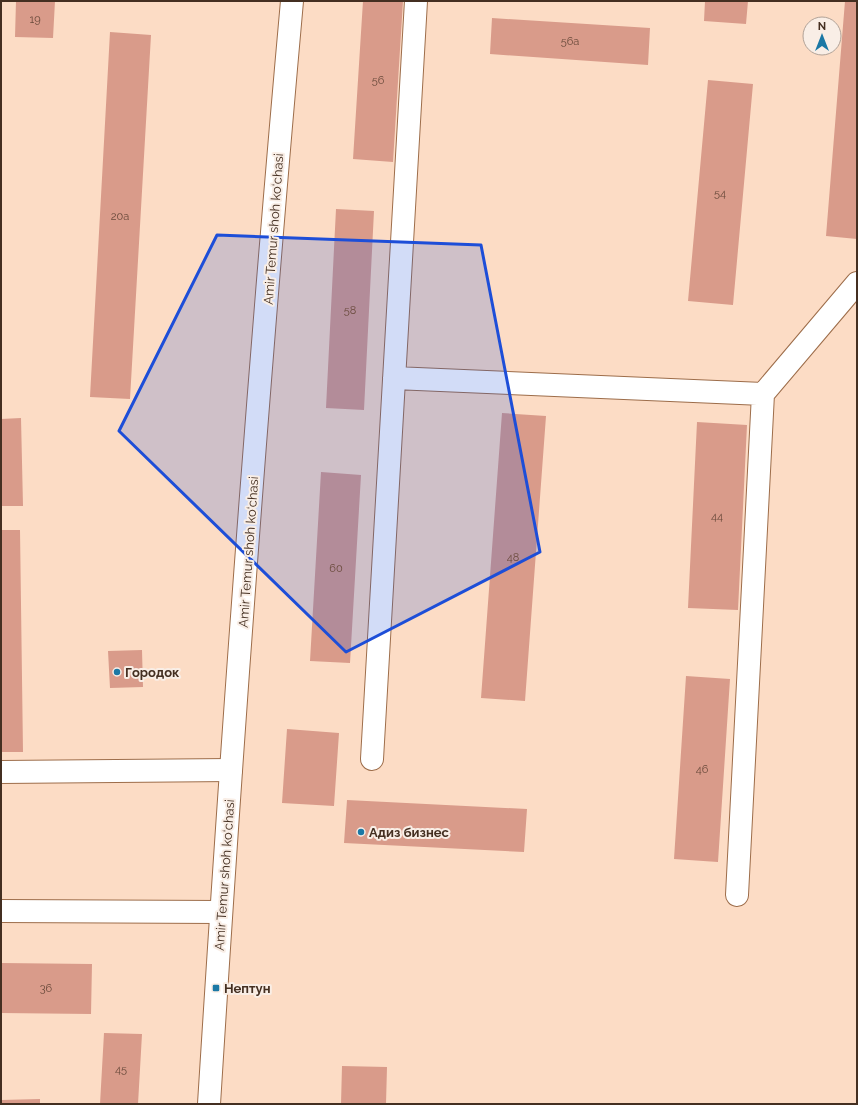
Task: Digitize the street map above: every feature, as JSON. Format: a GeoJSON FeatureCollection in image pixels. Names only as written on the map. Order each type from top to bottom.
{"type":"FeatureCollection","features":[{"type":"Feature","properties":{"kind":"main road","name":"Amir Temur shoh ko‘chasi"},"geometry":{"type":"LineString","coordinates":[[209,1104],[231,770],[276,178],[292,1]]}},
{"type":"Feature","properties":{"kind":"main road"},"geometry":{"type":"LineString","coordinates":[[372,759],[416,1]]}},
{"type":"Feature","properties":{"kind":"main road"},"geometry":{"type":"LineString","coordinates":[[737,895],[763,394],[857,283]]}},
{"type":"Feature","properties":{"kind":"main road"},"geometry":{"type":"LineString","coordinates":[[394,378],[763,394]]}},
{"type":"Feature","properties":{"kind":"main road"},"geometry":{"type":"LineString","coordinates":[[1,772],[231,770]]}},
{"type":"Feature","properties":{"kind":"main road"},"geometry":{"type":"LineString","coordinates":[[1,911],[221,912]]}},
{"type":"Feature","properties":{"kind":"highlighted area"},"geometry":{"type":"Polygon","coordinates":[[[217,235],[481,245],[540,552],[346,652],[119,431],[217,235]]]}},
{"type":"Feature","properties":{"kind":"building"},"geometry":{"type":"Polygon","coordinates":[[[16,1],[55,1],[53,38],[15,37],[16,1]]]}},
{"type":"Feature","properties":{"kind":"building"},"geometry":{"type":"Polygon","coordinates":[[[363,1],[403,1],[393,162],[353,159],[363,1]]]}},
{"type":"Feature","properties":{"kind":"building"},"geometry":{"type":"Polygon","coordinates":[[[705,1],[748,1],[746,24],[704,21],[705,1]]]}},
{"type":"Feature","properties":{"kind":"building"},"geometry":{"type":"Polygon","coordinates":[[[845,1],[857,1],[857,239],[826,236],[841,56],[842,56],[845,1]]]}},
{"type":"Feature","properties":{"kind":"building"},"geometry":{"type":"Polygon","coordinates":[[[492,18],[650,28],[648,65],[490,54],[492,18]]]}},
{"type":"Feature","properties":{"kind":"building"},"geometry":{"type":"Polygon","coordinates":[[[110,32],[151,35],[130,399],[90,397],[110,32]]]}},
{"type":"Feature","properties":{"kind":"building"},"geometry":{"type":"Polygon","coordinates":[[[708,80],[753,84],[733,305],[688,301],[708,80]]]}},
{"type":"Feature","properties":{"kind":"building"},"geometry":{"type":"Polygon","coordinates":[[[336,209],[374,211],[364,410],[326,408],[336,209]]]}},
{"type":"Feature","properties":{"kind":"building"},"geometry":{"type":"Polygon","coordinates":[[[502,413],[546,416],[525,701],[481,698],[502,413]]]}},
{"type":"Feature","properties":{"kind":"building"},"geometry":{"type":"Polygon","coordinates":[[[21,418],[23,506],[1,506],[1,419],[21,418]]]}},
{"type":"Feature","properties":{"kind":"building"},"geometry":{"type":"Polygon","coordinates":[[[697,422],[747,425],[738,610],[688,608],[697,422]]]}},
{"type":"Feature","properties":{"kind":"building"},"geometry":{"type":"Polygon","coordinates":[[[321,472],[361,475],[350,663],[310,661],[321,472]]]}},
{"type":"Feature","properties":{"kind":"building"},"geometry":{"type":"Polygon","coordinates":[[[1,530],[20,530],[23,752],[1,752],[1,530]]]}},
{"type":"Feature","properties":{"kind":"building"},"geometry":{"type":"Polygon","coordinates":[[[142,650],[143,687],[110,688],[108,651],[142,650]]]}},
{"type":"Feature","properties":{"kind":"building"},"geometry":{"type":"Polygon","coordinates":[[[686,676],[730,679],[718,862],[674,859],[686,676]]]}},
{"type":"Feature","properties":{"kind":"building"},"geometry":{"type":"Polygon","coordinates":[[[287,729],[339,733],[334,806],[282,803],[287,729]]]}},
{"type":"Feature","properties":{"kind":"building"},"geometry":{"type":"Polygon","coordinates":[[[347,800],[527,809],[524,852],[344,843],[347,800]]]}},
{"type":"Feature","properties":{"kind":"building"},"geometry":{"type":"Polygon","coordinates":[[[1,963],[92,964],[91,1014],[1,1013],[1,963]]]}},
{"type":"Feature","properties":{"kind":"building"},"geometry":{"type":"Polygon","coordinates":[[[104,1033],[142,1034],[138,1104],[100,1104],[104,1033]]]}},
{"type":"Feature","properties":{"kind":"building"},"geometry":{"type":"Polygon","coordinates":[[[342,1066],[387,1067],[386,1104],[341,1104],[342,1066]]]}},
{"type":"Feature","properties":{"kind":"building"},"geometry":{"type":"Polygon","coordinates":[[[40,1099],[40,1104],[1,1104],[1,1100],[40,1099]]]}},
{"type":"Feature","properties":{"kind":"place","name":"Городок"},"geometry":{"type":"Point","coordinates":[117,672]}},
{"type":"Feature","properties":{"kind":"place","name":"Адиз бизнес"},"geometry":{"type":"Point","coordinates":[361,832]}},
{"type":"Feature","properties":{"kind":"place","name":"Нептун"},"geometry":{"type":"Point","coordinates":[216,988]}}]}
